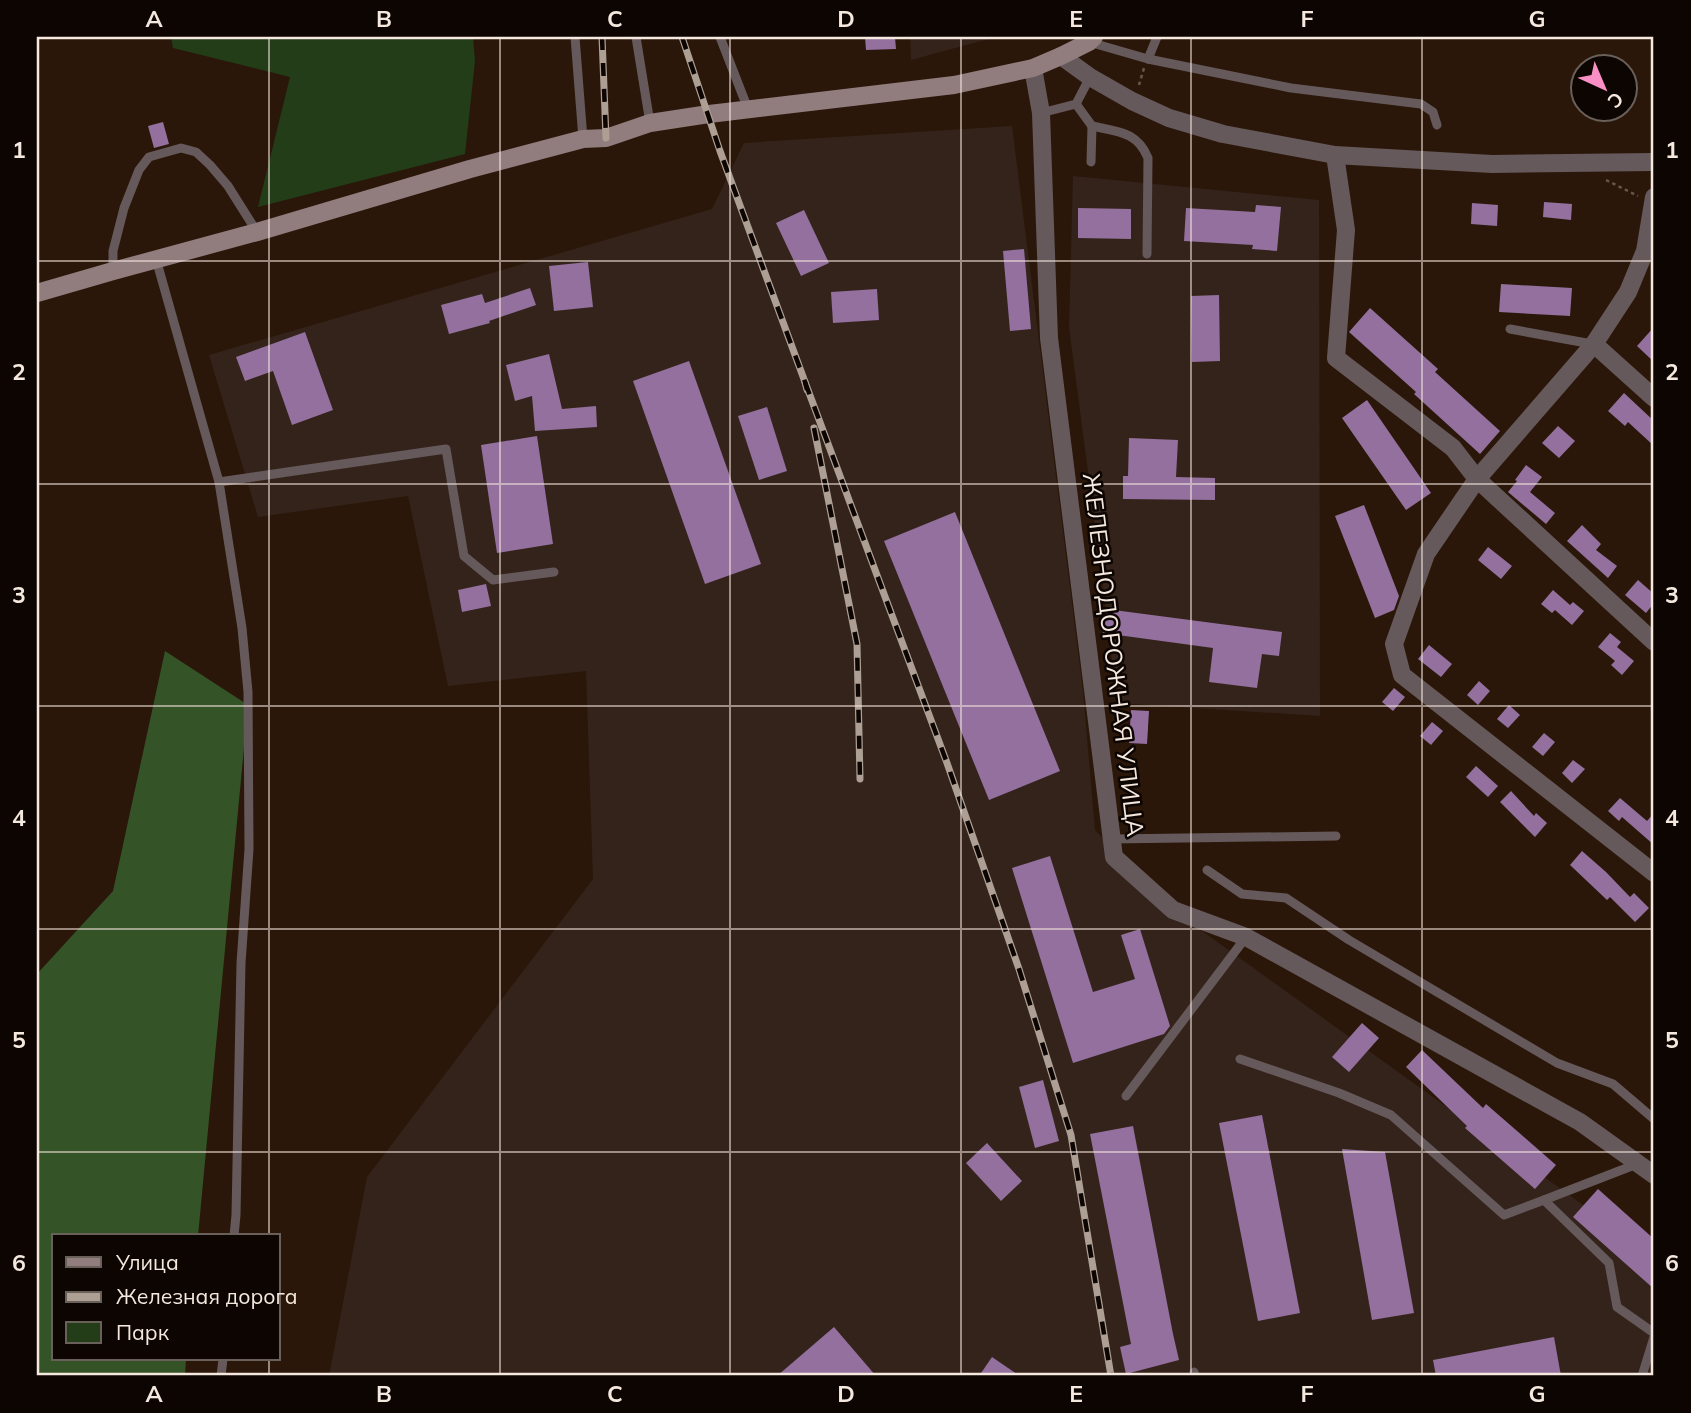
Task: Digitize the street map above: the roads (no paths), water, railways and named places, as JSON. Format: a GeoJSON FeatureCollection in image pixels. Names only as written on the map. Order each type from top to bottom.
{"type":"FeatureCollection","features":[{"type":"Feature","properties":{"kind":"main road"},"geometry":{"type":"LineString","coordinates":[[37,293],[583,139],[606,138],[650,123],[954,85],[1032,68],[1091,39]]}},
{"type":"Feature","properties":{"kind":"street"},"geometry":{"type":"LineString","coordinates":[[1061,56],[1090,77],[1169,118],[1223,134],[1335,155],[1492,163],[1654,162]]}},
{"type":"Feature","properties":{"kind":"street","name":"ЖЕЛЕЗНОДОРОЖНАЯ УЛИЦА"},"geometry":{"type":"LineString","coordinates":[[1032,68],[1041,113],[1049,338],[1114,857],[1172,910],[1247,937],[1580,1122],[1654,1175]]}},
{"type":"Feature","properties":{"kind":"street"},"geometry":{"type":"LineString","coordinates":[[1335,155],[1346,230],[1336,358],[1453,448],[1477,479],[1654,642]]}},
{"type":"Feature","properties":{"kind":"street"},"geometry":{"type":"LineString","coordinates":[[1654,197],[1645,251],[1628,292],[1594,344],[1477,479],[1426,554],[1394,644],[1402,675],[1654,873]]}},
{"type":"Feature","properties":{"kind":"street"},"geometry":{"type":"LineString","coordinates":[[1594,344],[1654,398]]}},
{"type":"Feature","properties":{"kind":"lane"},"geometry":{"type":"LineString","coordinates":[[575,37],[583,139]]}},
{"type":"Feature","properties":{"kind":"lane"},"geometry":{"type":"LineString","coordinates":[[636,37],[650,123]]}},
{"type":"Feature","properties":{"kind":"lane"},"geometry":{"type":"LineString","coordinates":[[720,37],[748,109]]}},
{"type":"Feature","properties":{"kind":"lane"},"geometry":{"type":"LineString","coordinates":[[1148,59],[1157,37]]}},
{"type":"Feature","properties":{"kind":"lane"},"geometry":{"type":"LineString","coordinates":[[1091,39],[1148,59],[1291,88],[1421,104],[1433,112],[1437,125]]}},
{"type":"Feature","properties":{"kind":"lane"},"geometry":{"type":"LineString","coordinates":[[1041,113],[1076,104],[1090,77]]}},
{"type":"Feature","properties":{"kind":"lane"},"geometry":{"type":"LineString","coordinates":[[1076,104],[1091,126],[1091,162]]}},
{"type":"Feature","properties":{"kind":"lane"},"geometry":{"type":"LineString","coordinates":[[1091,126],[1129,135],[1142,144],[1148,158],[1147,254]]}},
{"type":"Feature","properties":{"kind":"lane"},"geometry":{"type":"LineString","coordinates":[[113,271],[113,251],[124,208],[139,170],[149,157],[181,148],[196,152],[210,165],[228,186],[257,232]]}},
{"type":"Feature","properties":{"kind":"lane"},"geometry":{"type":"LineString","coordinates":[[156,259],[219,481],[242,628],[248,692],[250,849],[241,963],[234,1234]]}},
{"type":"Feature","properties":{"kind":"lane"},"geometry":{"type":"LineString","coordinates":[[1510,329],[1582,344],[1594,344]]}},
{"type":"Feature","properties":{"kind":"lane"},"geometry":{"type":"LineString","coordinates":[[219,481],[446,449],[464,556],[492,580],[554,572]]}},
{"type":"Feature","properties":{"kind":"lane"},"geometry":{"type":"LineString","coordinates":[[1112,839],[1336,836]]}},
{"type":"Feature","properties":{"kind":"lane"},"geometry":{"type":"LineString","coordinates":[[1207,870],[1242,894],[1286,898],[1349,940],[1557,1063],[1613,1084],[1654,1119]]}},
{"type":"Feature","properties":{"kind":"lane"},"geometry":{"type":"LineString","coordinates":[[1126,1096],[1247,937]]}},
{"type":"Feature","properties":{"kind":"lane"},"geometry":{"type":"LineString","coordinates":[[1240,1059],[1339,1093],[1391,1115],[1504,1215],[1637,1164]]}},
{"type":"Feature","properties":{"kind":"lane"},"geometry":{"type":"LineString","coordinates":[[1544,1200],[1609,1263],[1617,1307],[1654,1335],[1642,1376]]}},
{"type":"Feature","properties":{"kind":"railway"},"geometry":{"type":"LineString","coordinates":[[602,37],[606,138]]}},
{"type":"Feature","properties":{"kind":"railway"},"geometry":{"type":"LineString","coordinates":[[682,37],[720,151],[807,390]]}},
{"type":"Feature","properties":{"kind":"railway"},"geometry":{"type":"LineString","coordinates":[[805,382],[947,763],[1019,969],[1071,1135],[1111,1376]]}},
{"type":"Feature","properties":{"kind":"railway"},"geometry":{"type":"LineString","coordinates":[[814,428],[857,644],[860,779]]}}]}
